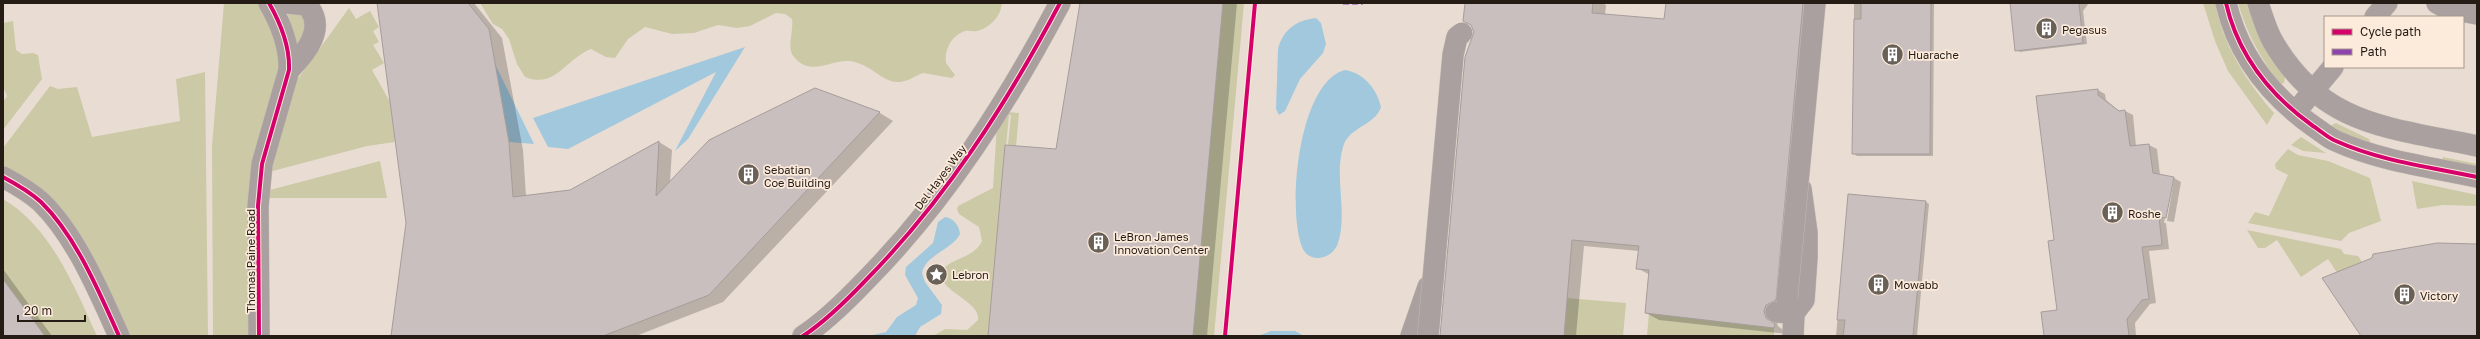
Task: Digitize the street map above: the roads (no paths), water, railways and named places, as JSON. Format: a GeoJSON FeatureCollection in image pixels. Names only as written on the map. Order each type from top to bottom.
{"type":"FeatureCollection","features":[{"type":"Feature","properties":{"kind":"street","name":"Thomas Paine Road"},"geometry":{"type":"LineString","coordinates":[[259,336],[258,206],[262,164],[288,70],[290,57],[278,18],[269,3]]}},
{"type":"Feature","properties":{"kind":"street"},"geometry":{"type":"LineString","coordinates":[[287,3],[307,5],[313,12],[315,24],[313,37],[304,55],[288,70]]}},
{"type":"Feature","properties":{"kind":"street","name":"Del Hayes Way"},"geometry":{"type":"LineString","coordinates":[[803,336],[842,304],[894,252],[940,195],[984,133],[1026,67],[1060,3]]}},
{"type":"Feature","properties":{"kind":"street"},"geometry":{"type":"LineString","coordinates":[[1786,308],[1804,300],[1807,233],[1801,200],[1800,170],[1804,71],[1814,3]]}},
{"type":"Feature","properties":{"kind":"street"},"geometry":{"type":"LineString","coordinates":[[2226,3],[2239,41],[2252,66],[2270,90],[2295,113],[2335,141],[2374,155],[2477,177]]}},
{"type":"Feature","properties":{"kind":"street"},"geometry":{"type":"LineString","coordinates":[[2258,3],[2272,39],[2289,65],[2312,92],[2350,116],[2371,123],[2477,146]]}},
{"type":"Feature","properties":{"kind":"street"},"geometry":{"type":"LineString","coordinates":[[2376,16],[2387,3]]}},
{"type":"Feature","properties":{"kind":"street"},"geometry":{"type":"LineString","coordinates":[[2437,3],[2446,8],[2477,14]]}},
{"type":"Feature","properties":{"kind":"street"},"geometry":{"type":"LineString","coordinates":[[1411,336],[1430,280],[1445,174],[1450,59],[1462,39],[1457,37],[1453,55],[1445,174],[1436,290],[1428,336]]}},
{"type":"Feature","properties":{"kind":"street"},"geometry":{"type":"LineString","coordinates":[[1793,336],[1786,308],[1794,176],[1806,53],[1800,44]]}},
{"type":"Feature","properties":{"kind":"street"},"geometry":{"type":"LineString","coordinates":[[2295,113],[2332,68]]}},
{"type":"Feature","properties":{"kind":"street"},"geometry":{"type":"LineString","coordinates":[[3,177],[41,202],[61,226],[93,280],[119,336]]}},
{"type":"Feature","properties":{"kind":"water"},"geometry":{"type":"Polygon","coordinates":[[[1316,18],[1321,23],[1326,44],[1323,53],[1300,79],[1285,111],[1279,115],[1276,109],[1278,49],[1280,42],[1291,27],[1302,21],[1316,18]]]}},
{"type":"Feature","properties":{"kind":"water"},"geometry":{"type":"Polygon","coordinates":[[[745,47],[688,139],[675,151],[716,72],[568,149],[548,147],[533,118],[745,47]]]}},
{"type":"Feature","properties":{"kind":"water"},"geometry":{"type":"Polygon","coordinates":[[[495,64],[534,144],[509,142],[495,64]]]}},
{"type":"Feature","properties":{"kind":"water"},"geometry":{"type":"Polygon","coordinates":[[[1345,70],[1364,78],[1369,83],[1379,100],[1381,107],[1373,118],[1356,130],[1346,140],[1343,147],[1340,171],[1342,219],[1338,243],[1331,253],[1321,258],[1315,258],[1305,253],[1298,229],[1296,205],[1300,149],[1307,122],[1316,98],[1329,80],[1345,70]]]}},
{"type":"Feature","properties":{"kind":"water"},"geometry":{"type":"Polygon","coordinates":[[[945,217],[956,223],[960,234],[956,240],[928,262],[922,273],[925,282],[942,305],[941,314],[920,327],[915,336],[868,336],[886,332],[897,317],[916,305],[918,298],[905,275],[906,267],[933,243],[938,222],[945,217]]]}},
{"type":"Feature","properties":{"kind":"water"},"geometry":{"type":"Polygon","coordinates":[[[1271,331],[1295,331],[1304,336],[1258,336],[1271,331]]]}},
{"type":"Feature","properties":{"kind":"place","name":"Pegasus"},"geometry":{"type":"Point","coordinates":[2047,29]}},
{"type":"Feature","properties":{"kind":"place","name":"Huarache"},"geometry":{"type":"Point","coordinates":[1892,54]}},
{"type":"Feature","properties":{"kind":"place","name":"Sebatian Coe Building"},"geometry":{"type":"Point","coordinates":[749,175]}},
{"type":"Feature","properties":{"kind":"place","name":"Roshe"},"geometry":{"type":"Point","coordinates":[2112,213]}},
{"type":"Feature","properties":{"kind":"place","name":"LeBron James Innovation Center"},"geometry":{"type":"Point","coordinates":[1099,242]}},
{"type":"Feature","properties":{"kind":"place","name":"Lebron"},"geometry":{"type":"Point","coordinates":[936,274]}},
{"type":"Feature","properties":{"kind":"place","name":"Mowabb"},"geometry":{"type":"Point","coordinates":[1879,284]}},
{"type":"Feature","properties":{"kind":"place","name":"Victory"},"geometry":{"type":"Point","coordinates":[2405,295]}}]}
